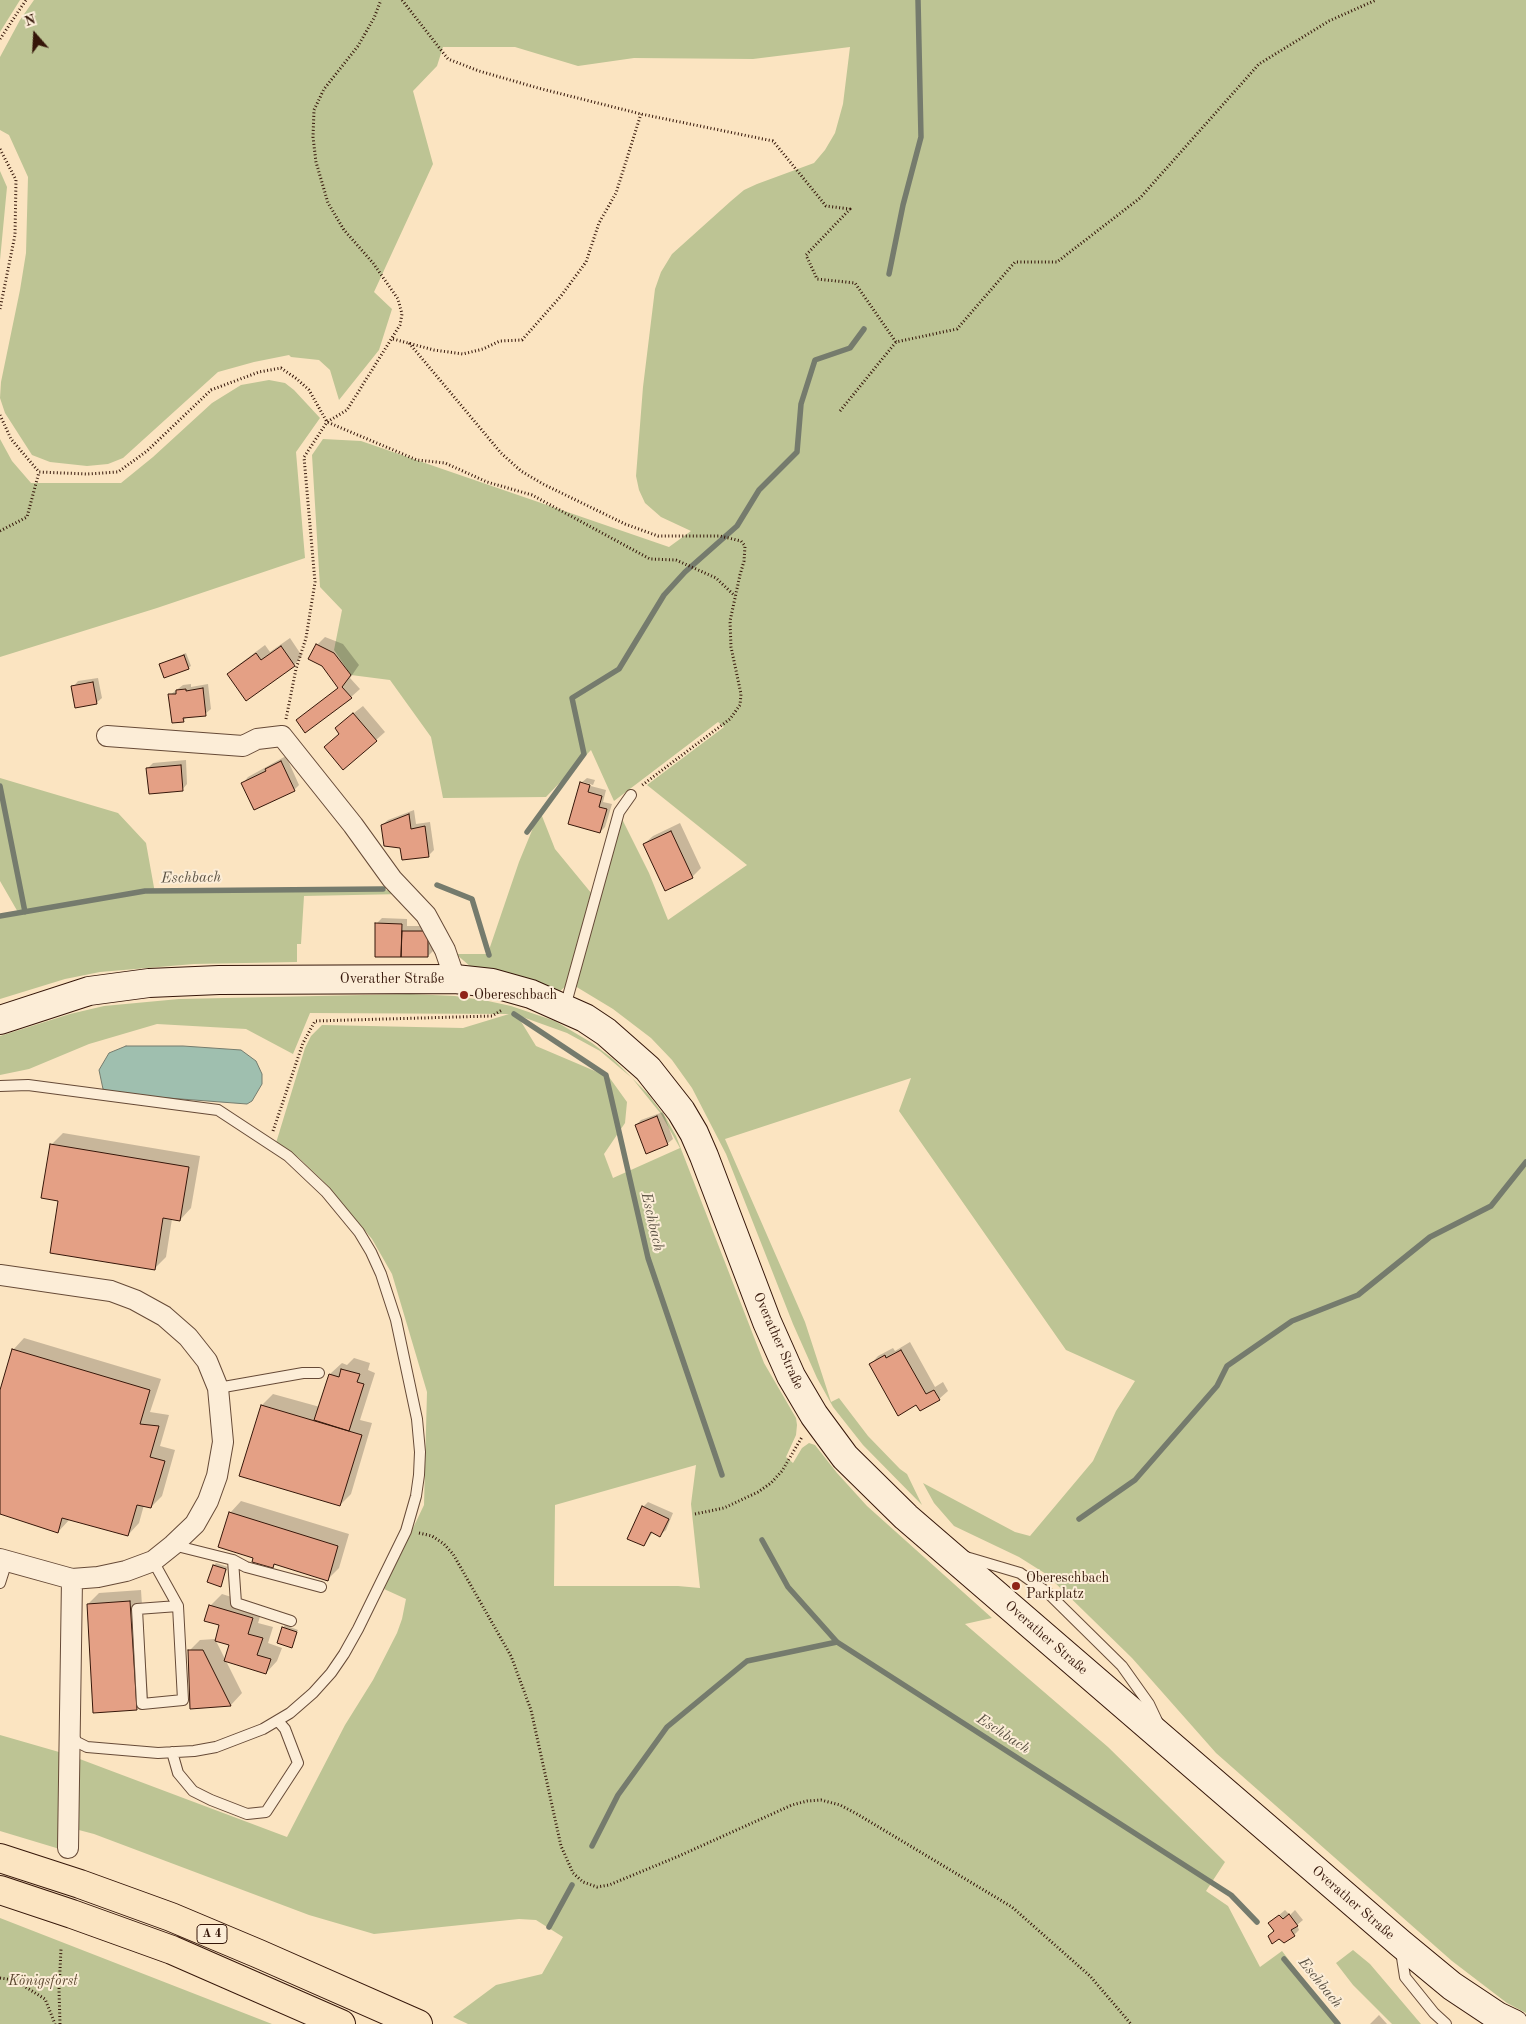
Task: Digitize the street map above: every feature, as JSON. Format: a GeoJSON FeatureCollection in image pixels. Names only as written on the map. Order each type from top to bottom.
{"type":"FeatureCollection","features":[{"type":"Feature","properties":{"kind":"highway","name":"A 4"},"geometry":{"type":"LineString","coordinates":[[0,1858],[80,1884],[171,1917],[418,2024]]}},
{"type":"Feature","properties":{"kind":"highway","name":"A 4"},"geometry":{"type":"LineString","coordinates":[[0,1890],[172,1950],[341,2024]]}},
{"type":"Feature","properties":{"kind":"main road","name":"Overather Straße"},"geometry":{"type":"LineString","coordinates":[[0,1020],[90,991],[150,983],[238,980],[455,980],[492,983],[531,994],[565,1008],[606,1032],[648,1069],[681,1111],[704,1156],[766,1322],[791,1376],[814,1415],[845,1457],[906,1517],[1400,1943],[1452,1986],[1497,2016],[1514,2024]]}},
{"type":"Feature","properties":{"kind":"street"},"geometry":{"type":"LineString","coordinates":[[107,736],[243,746],[257,739],[282,736],[392,878],[426,915],[445,950],[455,980]]}},
{"type":"Feature","properties":{"kind":"street"},"geometry":{"type":"LineString","coordinates":[[0,1274],[111,1291],[135,1300],[164,1316],[188,1337],[207,1361],[218,1388],[223,1442],[217,1476],[208,1501],[195,1524],[153,1561],[126,1571],[98,1577],[72,1579],[3,1560]]}},
{"type":"Feature","properties":{"kind":"street"},"geometry":{"type":"LineString","coordinates":[[68,1848],[72,1579]]}},
{"type":"Feature","properties":{"kind":"lane"},"geometry":{"type":"LineString","coordinates":[[565,1008],[619,812],[632,795]]}},
{"type":"Feature","properties":{"kind":"lane"},"geometry":{"type":"LineString","coordinates":[[0,1086],[28,1085],[218,1110],[288,1156],[326,1192],[360,1232],[382,1274],[398,1329],[417,1419],[420,1452],[416,1496],[406,1531],[344,1654],[331,1673],[313,1693],[278,1721],[248,1736],[216,1747],[194,1751],[143,1752],[87,1747],[77,1742],[70,1733]]}},
{"type":"Feature","properties":{"kind":"lane"},"geometry":{"type":"LineString","coordinates":[[218,1388],[303,1373],[319,1373]]}},
{"type":"Feature","properties":{"kind":"lane"},"geometry":{"type":"LineString","coordinates":[[173,1545],[233,1560],[246,1567],[321,1587]]}},
{"type":"Feature","properties":{"kind":"lane"},"geometry":{"type":"LineString","coordinates":[[946,1551],[1020,1573],[1048,1593],[1122,1666],[1149,1704],[1166,1743]]}},
{"type":"Feature","properties":{"kind":"lane"},"geometry":{"type":"LineString","coordinates":[[0,1583],[3,1560]]}},
{"type":"Feature","properties":{"kind":"lane"},"geometry":{"type":"LineString","coordinates":[[233,1560],[236,1604],[291,1621]]}},
{"type":"Feature","properties":{"kind":"lane"},"geometry":{"type":"LineString","coordinates":[[153,1561],[178,1606],[182,1700],[142,1704],[137,1609],[178,1606]]}},
{"type":"Feature","properties":{"kind":"lane"},"geometry":{"type":"LineString","coordinates":[[172,1752],[178,1773],[194,1791],[210,1800],[247,1814],[266,1812],[298,1763],[284,1729],[278,1721]]}},
{"type":"Feature","properties":{"kind":"lane"},"geometry":{"type":"LineString","coordinates":[[1400,1943],[1405,1977],[1446,2024]]}},
{"type":"Feature","properties":{"kind":"path"},"geometry":{"type":"LineString","coordinates":[[0,39],[26,0]]}},
{"type":"Feature","properties":{"kind":"path"},"geometry":{"type":"LineString","coordinates":[[282,736],[296,670],[306,638],[315,582],[304,457],[327,422],[347,410],[393,339],[400,325],[402,314],[398,300],[372,263],[344,230],[328,203],[316,162],[312,137],[314,110],[324,89],[358,46],[374,18],[381,0]]}},
{"type":"Feature","properties":{"kind":"path"},"geometry":{"type":"LineString","coordinates":[[402,0],[448,59],[479,71],[641,114],[772,142],[826,206],[850,209],[806,256],[817,279],[854,282],[896,342]]}},
{"type":"Feature","properties":{"kind":"path"},"geometry":{"type":"LineString","coordinates":[[840,411],[896,342],[957,329],[1015,262],[1057,262],[1140,198],[1259,64],[1329,21],[1376,0]]}},
{"type":"Feature","properties":{"kind":"path"},"geometry":{"type":"LineString","coordinates":[[393,339],[434,350],[463,354],[483,349],[500,340],[522,340],[561,296],[586,262],[599,224],[616,193],[641,114]]}},
{"type":"Feature","properties":{"kind":"path"},"geometry":{"type":"LineString","coordinates":[[0,149],[16,180],[15,236],[0,309]]}},
{"type":"Feature","properties":{"kind":"path"},"geometry":{"type":"LineString","coordinates":[[409,343],[501,453],[521,471],[543,484],[625,524],[658,536],[720,536],[741,541],[745,546],[744,561],[730,620],[731,647],[741,694],[740,705],[730,718],[644,782],[632,795]]}},
{"type":"Feature","properties":{"kind":"path"},"geometry":{"type":"LineString","coordinates":[[0,414],[11,439],[39,472],[87,474],[118,472],[147,451],[211,390],[259,372],[281,368],[309,390],[327,422],[417,460],[445,463],[487,482],[532,495],[650,559],[676,560],[716,578],[735,596]]}},
{"type":"Feature","properties":{"kind":"path"},"geometry":{"type":"LineString","coordinates":[[0,530],[27,517],[39,472]]}},
{"type":"Feature","properties":{"kind":"path"},"geometry":{"type":"LineString","coordinates":[[269,1144],[303,1043],[315,1021],[492,1016],[531,994]]}},
{"type":"Feature","properties":{"kind":"path"},"geometry":{"type":"LineString","coordinates":[[695,1514],[724,1508],[744,1500],[771,1483],[782,1471],[814,1415]]}},
{"type":"Feature","properties":{"kind":"path"},"geometry":{"type":"LineString","coordinates":[[406,1531],[432,1536],[444,1544],[463,1570],[511,1656],[531,1710],[561,1846],[573,1873],[583,1882],[597,1887],[609,1885],[792,1805],[807,1800],[821,1800],[858,1814],[1012,1907],[1090,1976],[1131,2024]]}},
{"type":"Feature","properties":{"kind":"path"},"geometry":{"type":"LineString","coordinates":[[60,2024],[61,1948]]}},
{"type":"Feature","properties":{"kind":"path"},"geometry":{"type":"LineString","coordinates":[[0,1978],[14,1980],[45,1999],[55,2024]]}},
{"type":"Feature","properties":{"kind":"green space"},"geometry":{"type":"Polygon","coordinates":[[[0,0],[20,0],[0,32],[0,0]]]}},
{"type":"Feature","properties":{"kind":"green space"},"geometry":{"type":"Polygon","coordinates":[[[34,0],[1526,0],[1526,2013],[1507,2003],[1452,1961],[1216,1753],[1132,1658],[1046,1574],[1019,1557],[954,1526],[934,1503],[923,1483],[1015,1532],[1030,1536],[1093,1461],[1116,1411],[1135,1381],[1066,1350],[899,1111],[911,1078],[725,1139],[805,1322],[831,1402],[839,1398],[868,1436],[907,1474],[922,1505],[863,1445],[833,1407],[817,1378],[793,1324],[726,1154],[692,1088],[672,1060],[651,1038],[613,1009],[575,986],[621,817],[649,873],[668,920],[747,865],[647,785],[724,727],[718,722],[614,801],[591,750],[546,797],[443,798],[431,737],[390,680],[351,675],[334,650],[342,610],[320,587],[312,455],[323,439],[361,441],[669,547],[691,531],[661,517],[645,503],[639,490],[636,476],[643,387],[655,289],[661,272],[672,254],[744,190],[814,163],[825,150],[835,133],[843,104],[850,47],[753,59],[634,58],[578,66],[515,47],[443,47],[437,66],[413,91],[433,164],[374,292],[392,309],[379,350],[339,400],[330,370],[319,360],[291,357],[289,355],[254,362],[218,372],[123,458],[108,464],[87,466],[50,462],[32,455],[5,413],[0,398],[1,382],[26,253],[28,177],[9,135],[0,130],[0,57],[20,20],[34,0]]]}},
{"type":"Feature","properties":{"kind":"green space"},"geometry":{"type":"Polygon","coordinates":[[[0,171],[7,187],[0,260],[0,171]]]}},
{"type":"Feature","properties":{"kind":"green space"},"geometry":{"type":"Polygon","coordinates":[[[269,380],[285,383],[320,418],[296,452],[305,558],[157,608],[0,657],[0,439],[12,461],[31,483],[121,483],[153,457],[212,403],[241,385],[269,380]]]}},
{"type":"Feature","properties":{"kind":"green space"},"geometry":{"type":"Polygon","coordinates":[[[0,778],[118,813],[146,843],[155,893],[399,890],[403,894],[304,896],[301,944],[297,944],[297,962],[194,964],[100,972],[65,979],[0,999],[0,918],[19,914],[0,881],[0,778]]]}},
{"type":"Feature","properties":{"kind":"green space"},"geometry":{"type":"Polygon","coordinates":[[[540,811],[555,849],[592,894],[566,986],[560,991],[530,980],[471,967],[456,954],[491,954],[489,950],[519,862],[540,811]]]}},
{"type":"Feature","properties":{"kind":"green space"},"geometry":{"type":"Polygon","coordinates":[[[410,994],[455,996],[511,1006],[555,1021],[592,1043],[613,1059],[632,1078],[648,1094],[666,1118],[676,1136],[764,1363],[796,1418],[796,1435],[786,1457],[793,1463],[802,1448],[809,1443],[815,1445],[867,1506],[992,1618],[965,1624],[1108,1747],[1225,1862],[1206,1891],[1228,1906],[1260,1967],[1282,1951],[1338,2024],[468,2024],[453,2017],[496,1985],[542,1974],[563,1937],[536,1920],[519,1919],[374,1934],[309,1915],[94,1834],[75,1829],[77,1758],[287,1837],[345,1725],[373,1680],[397,1633],[406,1599],[384,1589],[424,1505],[427,1392],[392,1274],[372,1239],[326,1184],[298,1157],[276,1143],[305,1048],[311,1036],[322,1025],[463,1028],[509,1014],[310,1013],[293,1054],[246,1029],[157,1024],[89,1044],[29,1069],[0,1075],[0,1036],[70,1014],[104,1006],[179,999],[410,994]],[[517,1015],[536,1046],[609,1077],[627,1102],[625,1123],[604,1154],[613,1178],[680,1148],[661,1114],[632,1078],[600,1051],[567,1033],[517,1015]],[[696,1465],[555,1505],[554,1586],[678,1586],[700,1588],[691,1504],[696,1465]]]}},
{"type":"Feature","properties":{"kind":"green space"},"geometry":{"type":"Polygon","coordinates":[[[0,1735],[59,1752],[63,1850],[0,1831],[0,1735]]]}},
{"type":"Feature","properties":{"kind":"green space","name":"Königsforst"},"geometry":{"type":"Polygon","coordinates":[[[0,1918],[272,2024],[0,2024],[0,1918]]]}},
{"type":"Feature","properties":{"kind":"green space"},"geometry":{"type":"Polygon","coordinates":[[[1353,1950],[1370,1964],[1421,2024],[1392,2024],[1353,1985],[1336,1963],[1353,1950]]]}},
{"type":"Feature","properties":{"kind":"shaded area"},"geometry":{"type":"Polygon","coordinates":[[[126,1046],[183,1046],[241,1050],[256,1061],[262,1074],[262,1084],[252,1101],[247,1104],[115,1094],[103,1089],[99,1070],[109,1053],[126,1046]]]}},
{"type":"Feature","properties":{"kind":"building"},"geometry":{"type":"Polygon","coordinates":[[[316,644],[334,653],[351,675],[342,687],[352,698],[305,733],[296,720],[338,688],[322,666],[308,659],[316,644]]]}},
{"type":"Feature","properties":{"kind":"building"},"geometry":{"type":"Polygon","coordinates":[[[281,646],[295,666],[246,701],[227,674],[256,653],[261,660],[281,646]]]}},
{"type":"Feature","properties":{"kind":"building"},"geometry":{"type":"Polygon","coordinates":[[[184,655],[189,669],[164,678],[159,664],[184,655]]]}},
{"type":"Feature","properties":{"kind":"building"},"geometry":{"type":"Polygon","coordinates":[[[93,682],[97,704],[75,708],[71,686],[93,682]]]}},
{"type":"Feature","properties":{"kind":"building"},"geometry":{"type":"Polygon","coordinates":[[[203,688],[206,716],[183,718],[184,722],[172,723],[168,694],[176,694],[176,690],[186,689],[186,691],[203,688]]]}},
{"type":"Feature","properties":{"kind":"building"},"geometry":{"type":"Polygon","coordinates":[[[353,713],[377,741],[343,770],[324,747],[339,734],[335,728],[353,713]]]}},
{"type":"Feature","properties":{"kind":"building"},"geometry":{"type":"Polygon","coordinates":[[[281,761],[295,791],[254,810],[241,783],[266,771],[265,769],[281,761]]]}},
{"type":"Feature","properties":{"kind":"building"},"geometry":{"type":"Polygon","coordinates":[[[181,765],[183,791],[149,794],[146,768],[181,765]]]}},
{"type":"Feature","properties":{"kind":"building"},"geometry":{"type":"Polygon","coordinates":[[[580,782],[590,785],[588,792],[602,796],[599,807],[607,809],[600,833],[568,824],[580,782]]]}},
{"type":"Feature","properties":{"kind":"building"},"geometry":{"type":"Polygon","coordinates":[[[409,814],[411,829],[425,826],[429,857],[402,860],[400,848],[384,846],[381,825],[409,814]]]}},
{"type":"Feature","properties":{"kind":"building"},"geometry":{"type":"Polygon","coordinates":[[[671,831],[693,878],[665,891],[643,844],[671,831]]]}},
{"type":"Feature","properties":{"kind":"building"},"geometry":{"type":"Polygon","coordinates":[[[375,923],[402,924],[401,957],[375,957],[375,923]]]}},
{"type":"Feature","properties":{"kind":"building"},"geometry":{"type":"Polygon","coordinates":[[[402,931],[428,931],[428,957],[401,957],[402,931]]]}},
{"type":"Feature","properties":{"kind":"building"},"geometry":{"type":"Polygon","coordinates":[[[657,1116],[668,1145],[646,1154],[635,1125],[657,1116]]]}},
{"type":"Feature","properties":{"kind":"building"},"geometry":{"type":"Polygon","coordinates":[[[50,1144],[189,1167],[180,1221],[163,1218],[155,1270],[50,1253],[58,1201],[41,1198],[50,1144]]]}},
{"type":"Feature","properties":{"kind":"building"},"geometry":{"type":"Polygon","coordinates":[[[12,1349],[150,1390],[140,1424],[159,1426],[150,1457],[165,1461],[151,1508],[137,1505],[128,1536],[62,1518],[58,1533],[0,1514],[0,1390],[12,1349]]]}},
{"type":"Feature","properties":{"kind":"building"},"geometry":{"type":"Polygon","coordinates":[[[901,1350],[926,1394],[934,1390],[940,1400],[920,1411],[916,1405],[898,1416],[869,1364],[885,1355],[886,1358],[901,1350]]]}},
{"type":"Feature","properties":{"kind":"building"},"geometry":{"type":"Polygon","coordinates":[[[341,1369],[360,1374],[357,1382],[364,1384],[349,1431],[314,1420],[329,1374],[339,1377],[341,1369]]]}},
{"type":"Feature","properties":{"kind":"building"},"geometry":{"type":"Polygon","coordinates":[[[261,1405],[362,1435],[340,1506],[239,1476],[261,1405]]]}},
{"type":"Feature","properties":{"kind":"building"},"geometry":{"type":"Polygon","coordinates":[[[642,1506],[669,1519],[660,1537],[651,1532],[644,1546],[627,1539],[642,1506]]]}},
{"type":"Feature","properties":{"kind":"building"},"geometry":{"type":"Polygon","coordinates":[[[229,1512],[338,1546],[328,1581],[274,1564],[273,1568],[252,1562],[253,1558],[218,1547],[229,1512]]]}},
{"type":"Feature","properties":{"kind":"building"},"geometry":{"type":"Polygon","coordinates":[[[213,1565],[226,1569],[221,1587],[207,1582],[213,1565]]]}},
{"type":"Feature","properties":{"kind":"building"},"geometry":{"type":"Polygon","coordinates":[[[130,1601],[137,1710],[93,1713],[87,1604],[130,1601]]]}},
{"type":"Feature","properties":{"kind":"building"},"geometry":{"type":"Polygon","coordinates":[[[209,1605],[253,1618],[248,1634],[263,1638],[257,1655],[271,1659],[266,1674],[224,1661],[229,1645],[215,1641],[219,1625],[204,1621],[209,1605]]]}},
{"type":"Feature","properties":{"kind":"building"},"geometry":{"type":"Polygon","coordinates":[[[282,1627],[297,1632],[292,1648],[277,1643],[282,1627]]]}},
{"type":"Feature","properties":{"kind":"building"},"geometry":{"type":"Polygon","coordinates":[[[188,1650],[203,1650],[231,1706],[190,1709],[188,1650]]]}},
{"type":"Feature","properties":{"kind":"building"},"geometry":{"type":"Polygon","coordinates":[[[1289,1914],[1298,1926],[1291,1930],[1295,1936],[1284,1943],[1279,1939],[1272,1944],[1268,1936],[1274,1931],[1268,1923],[1279,1915],[1283,1919],[1289,1914]]]}},
{"type":"Feature","properties":{"kind":"waterway"},"geometry":{"type":"LineString","coordinates":[[889,274],[903,205],[921,137],[918,0]]}},
{"type":"Feature","properties":{"kind":"waterway"},"geometry":{"type":"LineString","coordinates":[[527,832],[584,754],[572,698],[619,669],[664,595],[685,572],[737,526],[759,490],[797,452],[801,404],[815,360],[850,348],[864,329]]}},
{"type":"Feature","properties":{"kind":"waterway"},"geometry":{"type":"LineString","coordinates":[[0,786],[25,912]]}},
{"type":"Feature","properties":{"kind":"waterway","name":"Eschbach"},"geometry":{"type":"LineString","coordinates":[[437,885],[472,899],[489,955]]}},
{"type":"Feature","properties":{"kind":"waterway","name":"Eschbach"},"geometry":{"type":"LineString","coordinates":[[0,916],[145,891],[383,889]]}},
{"type":"Feature","properties":{"kind":"waterway","name":"Eschbach"},"geometry":{"type":"LineString","coordinates":[[514,1014],[606,1075],[648,1258],[722,1475]]}},
{"type":"Feature","properties":{"kind":"waterway"},"geometry":{"type":"LineString","coordinates":[[1079,1519],[1135,1480],[1217,1386],[1227,1366],[1292,1321],[1358,1295],[1430,1237],[1491,1206],[1526,1162]]}},
{"type":"Feature","properties":{"kind":"waterway","name":"Eschbach"},"geometry":{"type":"LineString","coordinates":[[762,1540],[788,1587],[837,1642],[1231,1895],[1257,1922]]}},
{"type":"Feature","properties":{"kind":"waterway"},"geometry":{"type":"LineString","coordinates":[[592,1846],[618,1795],[667,1727],[747,1661],[837,1642]]}},
{"type":"Feature","properties":{"kind":"waterway"},"geometry":{"type":"LineString","coordinates":[[549,1927],[572,1885]]}},
{"type":"Feature","properties":{"kind":"waterway","name":"Eschbach"},"geometry":{"type":"LineString","coordinates":[[1284,1959],[1338,2024]]}},
{"type":"Feature","properties":{"kind":"place","name":"Obereschbach"},"geometry":{"type":"Point","coordinates":[464,995]}},
{"type":"Feature","properties":{"kind":"place","name":"Obereschbach Parkplatz"},"geometry":{"type":"Point","coordinates":[1016,1586]}}]}
